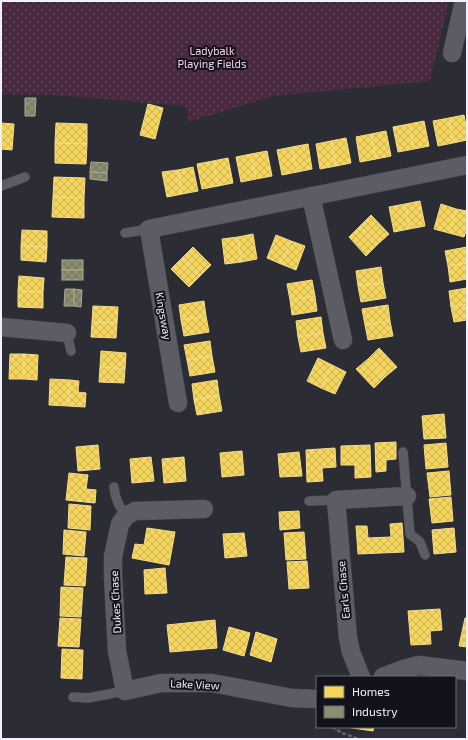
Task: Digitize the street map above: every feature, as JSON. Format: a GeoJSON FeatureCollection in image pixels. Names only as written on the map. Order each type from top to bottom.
{"type":"FeatureCollection","features":[{"type":"Feature","properties":{"kind":"street"},"geometry":{"type":"LineString","coordinates":[[452,53],[465,2]]}},
{"type":"Feature","properties":{"kind":"street"},"geometry":{"type":"LineString","coordinates":[[149,229],[467,165]]}},
{"type":"Feature","properties":{"kind":"street"},"geometry":{"type":"LineString","coordinates":[[311,196],[343,340]]}},
{"type":"Feature","properties":{"kind":"street","name":"Kingsway"},"geometry":{"type":"LineString","coordinates":[[149,229],[178,403]]}},
{"type":"Feature","properties":{"kind":"street"},"geometry":{"type":"LineString","coordinates":[[1,328],[68,333]]}},
{"type":"Feature","properties":{"kind":"street"},"geometry":{"type":"LineString","coordinates":[[336,500],[406,496]]}},
{"type":"Feature","properties":{"kind":"street","name":"Earls Chase"},"geometry":{"type":"LineString","coordinates":[[336,500],[348,638],[351,652],[362,676]]}},
{"type":"Feature","properties":{"kind":"street"},"geometry":{"type":"LineString","coordinates":[[126,516],[135,511],[204,509]]}},
{"type":"Feature","properties":{"kind":"street","name":"Dukes Chase"},"geometry":{"type":"LineString","coordinates":[[124,690],[117,651],[113,556],[120,524],[126,516]]}},
{"type":"Feature","properties":{"kind":"street"},"geometry":{"type":"LineString","coordinates":[[386,676],[419,665],[467,671]]}},
{"type":"Feature","properties":{"kind":"street","name":"Lake View"},"geometry":{"type":"LineString","coordinates":[[124,690],[161,683],[212,683],[292,698],[316,700]]}},
{"type":"Feature","properties":{"kind":"lane"},"geometry":{"type":"LineString","coordinates":[[1,186],[25,177]]}},
{"type":"Feature","properties":{"kind":"lane"},"geometry":{"type":"LineString","coordinates":[[125,233],[149,229]]}},
{"type":"Feature","properties":{"kind":"lane"},"geometry":{"type":"LineString","coordinates":[[68,333],[71,351]]}},
{"type":"Feature","properties":{"kind":"lane"},"geometry":{"type":"LineString","coordinates":[[403,452],[410,534],[420,542],[425,555]]}},
{"type":"Feature","properties":{"kind":"lane"},"geometry":{"type":"LineString","coordinates":[[114,487],[115,496],[126,516]]}},
{"type":"Feature","properties":{"kind":"lane"},"geometry":{"type":"LineString","coordinates":[[309,501],[336,500]]}},
{"type":"Feature","properties":{"kind":"lane","name":"Lake View"},"geometry":{"type":"LineString","coordinates":[[73,697],[88,698],[124,690]]}},
{"type":"Feature","properties":{"kind":"path"},"geometry":{"type":"LineString","coordinates":[[334,728],[342,733],[359,739]]}},
{"type":"Feature","properties":{"kind":"green space","name":"Ladybalk Playing Fields"},"geometry":{"type":"Polygon","coordinates":[[[1,1],[449,1],[430,81],[273,96],[188,122],[186,106],[56,95],[1,94],[1,1]]]}},
{"type":"Feature","properties":{"kind":"building: Homes"},"geometry":{"type":"Polygon","coordinates":[[[148,104],[163,108],[155,139],[140,135],[148,104]]]}},
{"type":"Feature","properties":{"kind":"building: Homes"},"geometry":{"type":"Polygon","coordinates":[[[464,115],[467,140],[453,143],[449,118],[464,115]]]}},
{"type":"Feature","properties":{"kind":"building: Homes"},"geometry":{"type":"Polygon","coordinates":[[[449,118],[453,143],[438,146],[433,121],[449,118]]]}},
{"type":"Feature","properties":{"kind":"building: Homes"},"geometry":{"type":"Polygon","coordinates":[[[424,121],[429,146],[414,149],[409,124],[424,121]]]}},
{"type":"Feature","properties":{"kind":"building: Homes"},"geometry":{"type":"Polygon","coordinates":[[[1,123],[14,124],[12,150],[1,149],[1,123]]]}},
{"type":"Feature","properties":{"kind":"building: Homes"},"geometry":{"type":"Polygon","coordinates":[[[56,123],[87,124],[87,144],[55,143],[56,123]]]}},
{"type":"Feature","properties":{"kind":"building: Homes"},"geometry":{"type":"Polygon","coordinates":[[[409,124],[414,149],[398,152],[393,127],[409,124]]]}},
{"type":"Feature","properties":{"kind":"building: Homes"},"geometry":{"type":"Polygon","coordinates":[[[386,131],[391,156],[376,159],[371,134],[386,131]]]}},
{"type":"Feature","properties":{"kind":"building: Homes"},"geometry":{"type":"Polygon","coordinates":[[[371,134],[376,159],[360,162],[356,137],[371,134]]]}},
{"type":"Feature","properties":{"kind":"building: Homes"},"geometry":{"type":"Polygon","coordinates":[[[346,138],[351,163],[336,166],[331,141],[346,138]]]}},
{"type":"Feature","properties":{"kind":"building: Homes"},"geometry":{"type":"Polygon","coordinates":[[[331,141],[336,166],[320,169],[316,144],[331,141]]]}},
{"type":"Feature","properties":{"kind":"building: Homes"},"geometry":{"type":"Polygon","coordinates":[[[55,143],[87,144],[86,164],[55,163],[55,143]]]}},
{"type":"Feature","properties":{"kind":"building: Homes"},"geometry":{"type":"Polygon","coordinates":[[[308,144],[312,169],[297,172],[292,147],[308,144]]]}},
{"type":"Feature","properties":{"kind":"building: Homes"},"geometry":{"type":"Polygon","coordinates":[[[292,147],[297,172],[282,175],[277,150],[292,147]]]}},
{"type":"Feature","properties":{"kind":"building: Homes"},"geometry":{"type":"Polygon","coordinates":[[[267,151],[272,176],[256,179],[251,154],[267,151]]]}},
{"type":"Feature","properties":{"kind":"building: Homes"},"geometry":{"type":"Polygon","coordinates":[[[251,154],[256,179],[241,182],[236,157],[251,154]]]}},
{"type":"Feature","properties":{"kind":"building: Homes"},"geometry":{"type":"Polygon","coordinates":[[[228,158],[233,183],[218,186],[213,161],[228,158]]]}},
{"type":"Feature","properties":{"kind":"building: Homes"},"geometry":{"type":"Polygon","coordinates":[[[213,161],[218,186],[202,189],[197,164],[213,161]]]}},
{"type":"Feature","properties":{"kind":"building: Homes"},"geometry":{"type":"Polygon","coordinates":[[[193,167],[198,191],[182,194],[178,170],[193,167]]]}},
{"type":"Feature","properties":{"kind":"building: Homes"},"geometry":{"type":"Polygon","coordinates":[[[178,170],[182,194],[167,197],[162,172],[178,170]]]}},
{"type":"Feature","properties":{"kind":"building: Homes"},"geometry":{"type":"Polygon","coordinates":[[[54,177],[85,178],[84,198],[53,197],[54,177]]]}},
{"type":"Feature","properties":{"kind":"building: Homes"},"geometry":{"type":"Polygon","coordinates":[[[53,197],[84,198],[84,218],[52,217],[53,197]]]}},
{"type":"Feature","properties":{"kind":"building: Homes"},"geometry":{"type":"Polygon","coordinates":[[[420,201],[425,226],[409,229],[405,204],[420,201]]]}},
{"type":"Feature","properties":{"kind":"building: Homes"},"geometry":{"type":"Polygon","coordinates":[[[405,204],[409,229],[394,232],[389,207],[405,204]]]}},
{"type":"Feature","properties":{"kind":"building: Homes"},"geometry":{"type":"Polygon","coordinates":[[[441,204],[456,209],[449,233],[434,229],[441,204]]]}},
{"type":"Feature","properties":{"kind":"building: Homes"},"geometry":{"type":"Polygon","coordinates":[[[456,209],[467,211],[467,228],[464,237],[449,233],[456,209]]]}},
{"type":"Feature","properties":{"kind":"building: Homes"},"geometry":{"type":"Polygon","coordinates":[[[371,215],[389,234],[378,244],[360,226],[371,215]]]}},
{"type":"Feature","properties":{"kind":"building: Homes"},"geometry":{"type":"Polygon","coordinates":[[[360,226],[378,244],[366,256],[349,237],[360,226]]]}},
{"type":"Feature","properties":{"kind":"building: Homes"},"geometry":{"type":"Polygon","coordinates":[[[22,230],[47,231],[47,247],[21,246],[22,230]]]}},
{"type":"Feature","properties":{"kind":"building: Homes"},"geometry":{"type":"Polygon","coordinates":[[[253,234],[257,259],[241,262],[238,237],[253,234]]]}},
{"type":"Feature","properties":{"kind":"building: Homes"},"geometry":{"type":"Polygon","coordinates":[[[276,235],[291,241],[281,264],[267,258],[276,235]]]}},
{"type":"Feature","properties":{"kind":"building: Homes"},"geometry":{"type":"Polygon","coordinates":[[[238,237],[241,262],[225,264],[222,239],[238,237]]]}},
{"type":"Feature","properties":{"kind":"building: Homes"},"geometry":{"type":"Polygon","coordinates":[[[291,241],[305,246],[296,270],[281,264],[291,241]]]}},
{"type":"Feature","properties":{"kind":"building: Homes"},"geometry":{"type":"Polygon","coordinates":[[[21,246],[47,247],[46,262],[21,260],[21,246]]]}},
{"type":"Feature","properties":{"kind":"building: Homes"},"geometry":{"type":"Polygon","coordinates":[[[193,247],[211,265],[200,276],[182,258],[193,247]]]}},
{"type":"Feature","properties":{"kind":"building: Homes"},"geometry":{"type":"Polygon","coordinates":[[[467,247],[467,263],[448,266],[445,251],[467,247]]]}},
{"type":"Feature","properties":{"kind":"building: Homes"},"geometry":{"type":"Polygon","coordinates":[[[182,258],[200,276],[189,287],[171,269],[182,258]]]}},
{"type":"Feature","properties":{"kind":"building: Homes"},"geometry":{"type":"Polygon","coordinates":[[[467,263],[467,279],[450,282],[448,266],[467,263]]]}},
{"type":"Feature","properties":{"kind":"building: Homes"},"geometry":{"type":"Polygon","coordinates":[[[381,267],[383,283],[358,286],[356,271],[381,267]]]}},
{"type":"Feature","properties":{"kind":"building: Homes"},"geometry":{"type":"Polygon","coordinates":[[[19,276],[44,278],[43,292],[18,291],[19,276]]]}},
{"type":"Feature","properties":{"kind":"building: Homes"},"geometry":{"type":"Polygon","coordinates":[[[312,280],[315,296],[290,300],[287,284],[312,280]]]}},
{"type":"Feature","properties":{"kind":"building: Homes"},"geometry":{"type":"Polygon","coordinates":[[[383,283],[386,298],[361,302],[358,286],[383,283]]]}},
{"type":"Feature","properties":{"kind":"building: Homes"},"geometry":{"type":"Polygon","coordinates":[[[467,288],[467,304],[451,307],[449,291],[467,288]]]}},
{"type":"Feature","properties":{"kind":"building: Homes"},"geometry":{"type":"Polygon","coordinates":[[[18,291],[43,292],[43,308],[18,307],[18,291]]]}},
{"type":"Feature","properties":{"kind":"building: Homes"},"geometry":{"type":"Polygon","coordinates":[[[315,296],[317,311],[292,315],[290,300],[315,296]]]}},
{"type":"Feature","properties":{"kind":"building: Homes"},"geometry":{"type":"Polygon","coordinates":[[[204,301],[206,316],[181,320],[179,305],[204,301]]]}},
{"type":"Feature","properties":{"kind":"building: Homes"},"geometry":{"type":"Polygon","coordinates":[[[467,304],[467,320],[454,322],[451,307],[467,304]]]}},
{"type":"Feature","properties":{"kind":"building: Homes"},"geometry":{"type":"Polygon","coordinates":[[[388,305],[390,321],[365,325],[362,309],[388,305]]]}},
{"type":"Feature","properties":{"kind":"building: Homes"},"geometry":{"type":"Polygon","coordinates":[[[93,306],[118,307],[117,323],[92,322],[93,306]]]}},
{"type":"Feature","properties":{"kind":"building: Homes"},"geometry":{"type":"Polygon","coordinates":[[[206,316],[209,332],[184,336],[181,320],[206,316]]]}},
{"type":"Feature","properties":{"kind":"building: Homes"},"geometry":{"type":"Polygon","coordinates":[[[321,317],[323,333],[298,337],[296,321],[321,317]]]}},
{"type":"Feature","properties":{"kind":"building: Homes"},"geometry":{"type":"Polygon","coordinates":[[[390,321],[393,336],[368,340],[365,325],[390,321]]]}},
{"type":"Feature","properties":{"kind":"building: Homes"},"geometry":{"type":"Polygon","coordinates":[[[92,322],[117,323],[116,338],[91,337],[92,322]]]}},
{"type":"Feature","properties":{"kind":"building: Homes"},"geometry":{"type":"Polygon","coordinates":[[[323,333],[326,348],[301,352],[298,337],[323,333]]]}},
{"type":"Feature","properties":{"kind":"building: Homes"},"geometry":{"type":"Polygon","coordinates":[[[210,341],[212,356],[187,360],[184,345],[210,341]]]}},
{"type":"Feature","properties":{"kind":"building: Homes"},"geometry":{"type":"Polygon","coordinates":[[[379,348],[397,367],[385,377],[368,359],[379,348]]]}},
{"type":"Feature","properties":{"kind":"building: Homes"},"geometry":{"type":"Polygon","coordinates":[[[101,351],[126,353],[125,369],[100,367],[101,351]]]}},
{"type":"Feature","properties":{"kind":"building: Homes"},"geometry":{"type":"Polygon","coordinates":[[[10,354],[24,354],[24,379],[9,379],[10,354]]]}},
{"type":"Feature","properties":{"kind":"building: Homes"},"geometry":{"type":"Polygon","coordinates":[[[24,354],[38,355],[37,380],[24,379],[24,354]]]}},
{"type":"Feature","properties":{"kind":"building: Homes"},"geometry":{"type":"Polygon","coordinates":[[[212,356],[215,372],[190,376],[187,360],[212,356]]]}},
{"type":"Feature","properties":{"kind":"building: Homes"},"geometry":{"type":"Polygon","coordinates":[[[318,358],[332,365],[321,388],[307,381],[318,358]]]}},
{"type":"Feature","properties":{"kind":"building: Homes"},"geometry":{"type":"Polygon","coordinates":[[[368,359],[385,377],[374,388],[356,369],[368,359]]]}},
{"type":"Feature","properties":{"kind":"building: Homes"},"geometry":{"type":"Polygon","coordinates":[[[332,365],[346,372],[335,394],[321,388],[332,365]]]}},
{"type":"Feature","properties":{"kind":"building: Homes"},"geometry":{"type":"Polygon","coordinates":[[[100,367],[125,369],[124,383],[99,382],[100,367]]]}},
{"type":"Feature","properties":{"kind":"building: Homes"},"geometry":{"type":"Polygon","coordinates":[[[50,379],[70,380],[68,406],[49,405],[50,379]]]}},
{"type":"Feature","properties":{"kind":"building: Homes"},"geometry":{"type":"Polygon","coordinates":[[[70,380],[79,381],[78,392],[86,393],[85,407],[68,406],[70,380]]]}},
{"type":"Feature","properties":{"kind":"building: Homes"},"geometry":{"type":"Polygon","coordinates":[[[217,380],[219,395],[194,400],[192,384],[217,380]]]}},
{"type":"Feature","properties":{"kind":"building: Homes"},"geometry":{"type":"Polygon","coordinates":[[[219,395],[222,411],[197,415],[194,400],[219,395]]]}},
{"type":"Feature","properties":{"kind":"building: Homes"},"geometry":{"type":"Polygon","coordinates":[[[444,414],[446,438],[424,439],[422,416],[444,414]]]}},
{"type":"Feature","properties":{"kind":"building: Homes"},"geometry":{"type":"Polygon","coordinates":[[[396,442],[396,459],[386,460],[386,471],[376,472],[375,443],[396,442]]]}},
{"type":"Feature","properties":{"kind":"building: Homes"},"geometry":{"type":"Polygon","coordinates":[[[446,443],[448,467],[426,469],[424,445],[446,443]]]}},
{"type":"Feature","properties":{"kind":"building: Homes"},"geometry":{"type":"Polygon","coordinates":[[[98,445],[100,469],[78,471],[76,447],[98,445]]]}},
{"type":"Feature","properties":{"kind":"building: Homes"},"geometry":{"type":"Polygon","coordinates":[[[370,445],[371,477],[355,478],[355,465],[341,465],[341,446],[370,445]]]}},
{"type":"Feature","properties":{"kind":"building: Homes"},"geometry":{"type":"Polygon","coordinates":[[[335,448],[336,467],[322,468],[323,481],[307,482],[306,450],[335,448]]]}},
{"type":"Feature","properties":{"kind":"building: Homes"},"geometry":{"type":"Polygon","coordinates":[[[242,451],[244,475],[222,477],[220,453],[242,451]]]}},
{"type":"Feature","properties":{"kind":"building: Homes"},"geometry":{"type":"Polygon","coordinates":[[[299,452],[302,476],[280,477],[278,454],[299,452]]]}},
{"type":"Feature","properties":{"kind":"building: Homes"},"geometry":{"type":"Polygon","coordinates":[[[151,457],[154,481],[132,483],[130,459],[151,457]]]}},
{"type":"Feature","properties":{"kind":"building: Homes"},"geometry":{"type":"Polygon","coordinates":[[[184,457],[186,481],[164,483],[162,459],[184,457]]]}},
{"type":"Feature","properties":{"kind":"building: Homes"},"geometry":{"type":"Polygon","coordinates":[[[449,471],[451,495],[430,497],[427,473],[449,471]]]}},
{"type":"Feature","properties":{"kind":"building: Homes"},"geometry":{"type":"Polygon","coordinates":[[[69,473],[88,475],[86,489],[96,490],[95,503],[66,500],[69,473]]]}},
{"type":"Feature","properties":{"kind":"building: Homes"},"geometry":{"type":"Polygon","coordinates":[[[451,497],[453,521],[432,523],[429,499],[451,497]]]}},
{"type":"Feature","properties":{"kind":"building: Homes"},"geometry":{"type":"Polygon","coordinates":[[[69,504],[91,506],[90,530],[68,528],[69,504]]]}},
{"type":"Feature","properties":{"kind":"building: Homes"},"geometry":{"type":"Polygon","coordinates":[[[299,511],[300,528],[280,530],[279,512],[299,511]]]}},
{"type":"Feature","properties":{"kind":"building: Homes"},"geometry":{"type":"Polygon","coordinates":[[[402,523],[404,552],[358,554],[356,526],[367,526],[368,538],[391,537],[390,524],[402,523]]]}},
{"type":"Feature","properties":{"kind":"building: Homes"},"geometry":{"type":"Polygon","coordinates":[[[147,528],[175,532],[169,565],[132,558],[135,544],[144,545],[147,528]]]}},
{"type":"Feature","properties":{"kind":"building: Homes"},"geometry":{"type":"Polygon","coordinates":[[[454,528],[456,552],[434,554],[432,530],[454,528]]]}},
{"type":"Feature","properties":{"kind":"building: Homes"},"geometry":{"type":"Polygon","coordinates":[[[64,530],[86,532],[84,556],[63,554],[64,530]]]}},
{"type":"Feature","properties":{"kind":"building: Homes"},"geometry":{"type":"Polygon","coordinates":[[[304,532],[306,559],[286,560],[284,533],[304,532]]]}},
{"type":"Feature","properties":{"kind":"building: Homes"},"geometry":{"type":"Polygon","coordinates":[[[244,533],[247,556],[225,558],[223,534],[244,533]]]}},
{"type":"Feature","properties":{"kind":"building: Homes"},"geometry":{"type":"Polygon","coordinates":[[[66,557],[87,558],[85,586],[64,585],[66,557]]]}},
{"type":"Feature","properties":{"kind":"building: Homes"},"geometry":{"type":"Polygon","coordinates":[[[307,561],[309,588],[289,589],[287,562],[307,561]]]}},
{"type":"Feature","properties":{"kind":"building: Homes"},"geometry":{"type":"Polygon","coordinates":[[[165,568],[167,593],[145,594],[144,570],[165,568]]]}},
{"type":"Feature","properties":{"kind":"building: Homes"},"geometry":{"type":"Polygon","coordinates":[[[61,587],[83,588],[81,617],[60,616],[61,587]]]}},
{"type":"Feature","properties":{"kind":"building: Homes"},"geometry":{"type":"Polygon","coordinates":[[[440,609],[442,630],[430,631],[431,644],[411,645],[408,611],[440,609]]]}},
{"type":"Feature","properties":{"kind":"building: Homes"},"geometry":{"type":"Polygon","coordinates":[[[60,618],[81,619],[79,647],[58,646],[60,618]]]}},
{"type":"Feature","properties":{"kind":"building: Homes"},"geometry":{"type":"Polygon","coordinates":[[[465,618],[467,618],[467,647],[459,646],[465,618]]]}},
{"type":"Feature","properties":{"kind":"building: Homes"},"geometry":{"type":"Polygon","coordinates":[[[215,620],[217,648],[170,652],[167,625],[215,620]]]}},
{"type":"Feature","properties":{"kind":"building: Homes"},"geometry":{"type":"Polygon","coordinates":[[[229,627],[250,633],[244,656],[223,650],[229,627]]]}},
{"type":"Feature","properties":{"kind":"building: Homes"},"geometry":{"type":"Polygon","coordinates":[[[256,632],[277,639],[271,662],[250,655],[256,632]]]}},
{"type":"Feature","properties":{"kind":"building: Homes"},"geometry":{"type":"Polygon","coordinates":[[[62,649],[83,650],[82,679],[61,678],[62,649]]]}},
{"type":"Feature","properties":{"kind":"building: Homes"},"geometry":{"type":"Polygon","coordinates":[[[353,728],[374,728],[373,731],[353,728]]]}},
{"type":"Feature","properties":{"kind":"building: Industry"},"geometry":{"type":"Polygon","coordinates":[[[25,98],[36,98],[35,116],[25,116],[25,98]]]}},
{"type":"Feature","properties":{"kind":"building: Industry"},"geometry":{"type":"Polygon","coordinates":[[[91,162],[108,163],[107,173],[90,172],[91,162]]]}},
{"type":"Feature","properties":{"kind":"building: Industry"},"geometry":{"type":"Polygon","coordinates":[[[90,172],[107,173],[107,181],[90,179],[90,172]]]}},
{"type":"Feature","properties":{"kind":"building: Industry"},"geometry":{"type":"Polygon","coordinates":[[[62,260],[83,260],[83,270],[62,270],[62,260]]]}},
{"type":"Feature","properties":{"kind":"building: Industry"},"geometry":{"type":"Polygon","coordinates":[[[62,270],[83,270],[83,280],[62,280],[62,270]]]}},
{"type":"Feature","properties":{"kind":"building: Industry"},"geometry":{"type":"Polygon","coordinates":[[[65,289],[74,289],[74,306],[64,306],[65,289]]]}},
{"type":"Feature","properties":{"kind":"building: Industry"},"geometry":{"type":"Polygon","coordinates":[[[74,289],[82,290],[81,307],[74,306],[74,289]]]}}]}
